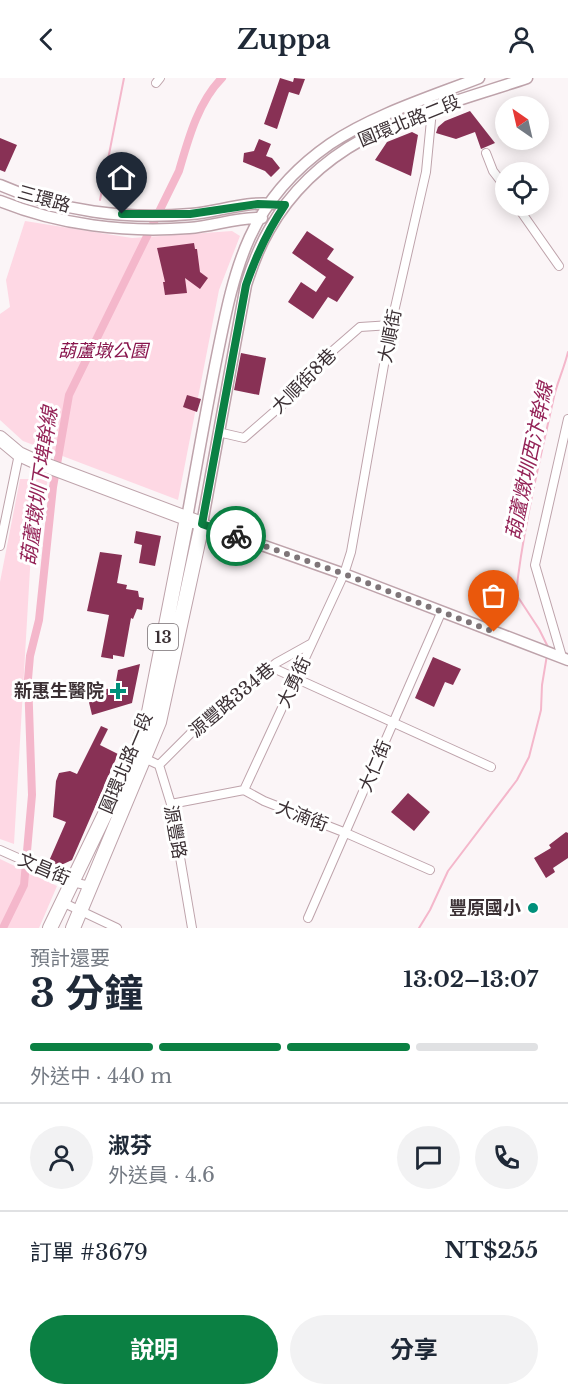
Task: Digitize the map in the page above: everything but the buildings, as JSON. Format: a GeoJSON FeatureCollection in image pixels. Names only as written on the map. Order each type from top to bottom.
{"type":"FeatureCollection","features":[{"type":"Feature","properties":{"kind":"main road"},"geometry":{"type":"LineString","coordinates":[[0,438],[19,454],[32,460],[106,490],[202,524]]}},
{"type":"Feature","properties":{"kind":"main road","name":"圓環北路一段"},"geometry":{"type":"LineString","coordinates":[[73,928],[139,756],[187,518]]}},
{"type":"Feature","properties":{"kind":"main road","name":"圓環北路一段"},"geometry":{"type":"LineString","coordinates":[[50,928],[72,882],[159,722],[202,524]]}},
{"type":"Feature","properties":{"kind":"street","name":"圓環北路二段"},"geometry":{"type":"LineString","coordinates":[[187,518],[230,291],[246,242],[268,203],[297,171],[331,144],[358,128],[479,78]]}},
{"type":"Feature","properties":{"kind":"street","name":"圓環北路二段"},"geometry":{"type":"LineString","coordinates":[[202,524],[246,285],[256,256],[285,205],[313,172],[338,152],[373,133],[526,78]]}},
{"type":"Feature","properties":{"kind":"street"},"geometry":{"type":"LineString","coordinates":[[426,99],[432,110]]}},
{"type":"Feature","properties":{"kind":"street","name":"大順街"},"geometry":{"type":"LineString","coordinates":[[344,574],[351,552],[362,497],[391,325],[426,172],[432,110]]}},
{"type":"Feature","properties":{"kind":"street"},"geometry":{"type":"LineString","coordinates":[[486,153],[495,174]]}},
{"type":"Feature","properties":{"kind":"street","name":"三環路"},"geometry":{"type":"LineString","coordinates":[[0,185],[28,198],[103,214],[190,214],[268,203],[285,205]]}},
{"type":"Feature","properties":{"kind":"street"},"geometry":{"type":"LineString","coordinates":[[25,211],[28,198]]}},
{"type":"Feature","properties":{"kind":"street","name":"三環路"},"geometry":{"type":"LineString","coordinates":[[0,201],[25,211],[103,228],[190,228],[260,218],[275,220]]}},
{"type":"Feature","properties":{"kind":"street"},"geometry":{"type":"LineString","coordinates":[[524,216],[559,266]]}},
{"type":"Feature","properties":{"kind":"street","name":"大順街8巷"},"geometry":{"type":"LineString","coordinates":[[218,432],[244,438],[306,384],[329,354],[360,327],[391,325]]}},
{"type":"Feature","properties":{"kind":"street"},"geometry":{"type":"LineString","coordinates":[[565,659],[535,565],[568,421]]}},
{"type":"Feature","properties":{"kind":"street"},"geometry":{"type":"LineString","coordinates":[[0,546],[19,454]]}},
{"type":"Feature","properties":{"kind":"street"},"geometry":{"type":"LineString","coordinates":[[202,524],[344,574],[565,659]]}},
{"type":"Feature","properties":{"kind":"street","name":"大勇街"},"geometry":{"type":"LineString","coordinates":[[244,790],[344,574]]}},
{"type":"Feature","properties":{"kind":"street","name":"大仁街"},"geometry":{"type":"LineString","coordinates":[[308,918],[441,613]]}},
{"type":"Feature","properties":{"kind":"street","name":"源豐路334巷"},"geometry":{"type":"LineString","coordinates":[[159,765],[194,730],[271,667],[312,643]]}},
{"type":"Feature","properties":{"kind":"street"},"geometry":{"type":"LineString","coordinates":[[271,667],[491,767]]}},
{"type":"Feature","properties":{"kind":"street"},"geometry":{"type":"LineString","coordinates":[[139,756],[159,765]]}},
{"type":"Feature","properties":{"kind":"street","name":"源豐路"},"geometry":{"type":"LineString","coordinates":[[159,765],[171,804],[192,928]]}},
{"type":"Feature","properties":{"kind":"street"},"geometry":{"type":"LineString","coordinates":[[171,804],[244,790]]}},
{"type":"Feature","properties":{"kind":"street","name":"大湳街"},"geometry":{"type":"LineString","coordinates":[[244,790],[264,801],[430,870]]}},
{"type":"Feature","properties":{"kind":"street","name":"文昌街"},"geometry":{"type":"LineString","coordinates":[[0,850],[72,882],[90,886]]}},
{"type":"Feature","properties":{"kind":"street"},"geometry":{"type":"LineString","coordinates":[[62,902],[117,928]]}},
{"type":"Feature","properties":{"kind":"green space","name":"葫蘆墩公園"},"geometry":{"type":"Polygon","coordinates":[[[25,221],[132,238],[232,231],[240,236],[219,290],[178,500],[23,441],[0,420],[0,314],[10,307],[6,280],[25,221]]]}},
{"type":"Feature","properties":{"kind":"green space"},"geometry":{"type":"Polygon","coordinates":[[[20,479],[48,479],[31,552],[14,844],[0,839],[0,582],[20,479]]]}},
{"type":"Feature","properties":{"kind":"green space"},"geometry":{"type":"Polygon","coordinates":[[[0,859],[57,886],[39,928],[0,928],[0,859]]]}},
{"type":"Feature","properties":{"kind":"waterway"},"geometry":{"type":"LineString","coordinates":[[100,200],[124,78]]}},
{"type":"Feature","properties":{"kind":"waterway","name":"葫蘆墩圳下埤幹線"},"geometry":{"type":"LineString","coordinates":[[3,928],[24,885],[32,795],[28,679],[30,656],[39,620],[53,487],[69,395],[179,171],[200,110],[206,98],[222,78]]}},
{"type":"Feature","properties":{"kind":"waterway","name":"葫蘆燉圳西汴幹線"},"geometry":{"type":"LineString","coordinates":[[548,647],[516,594],[537,473],[554,395],[568,352]]}},
{"type":"Feature","properties":{"kind":"waterway","name":"葫蘆燉圳西汴幹線"},"geometry":{"type":"LineString","coordinates":[[419,928],[448,871],[517,780],[529,757],[541,710],[547,655]]}},
{"type":"Feature","properties":{"kind":"way so far"},"geometry":{"type":"LineString","coordinates":[[236,536],[344,574],[494,632]]}},
{"type":"Feature","properties":{"kind":"place","name":"新惠生醫院"},"geometry":{"type":"Point","coordinates":[118,691]}},
{"type":"Feature","properties":{"kind":"place","name":"豐原國小"},"geometry":{"type":"Point","coordinates":[533,908]}},
{"type":"Feature","properties":{"kind":"route"},"geometry":{"type":"LineString","coordinates":[[122,214],[190,214],[268,203],[285,205],[268,230],[246,285],[202,524],[236,536]]}}]}
